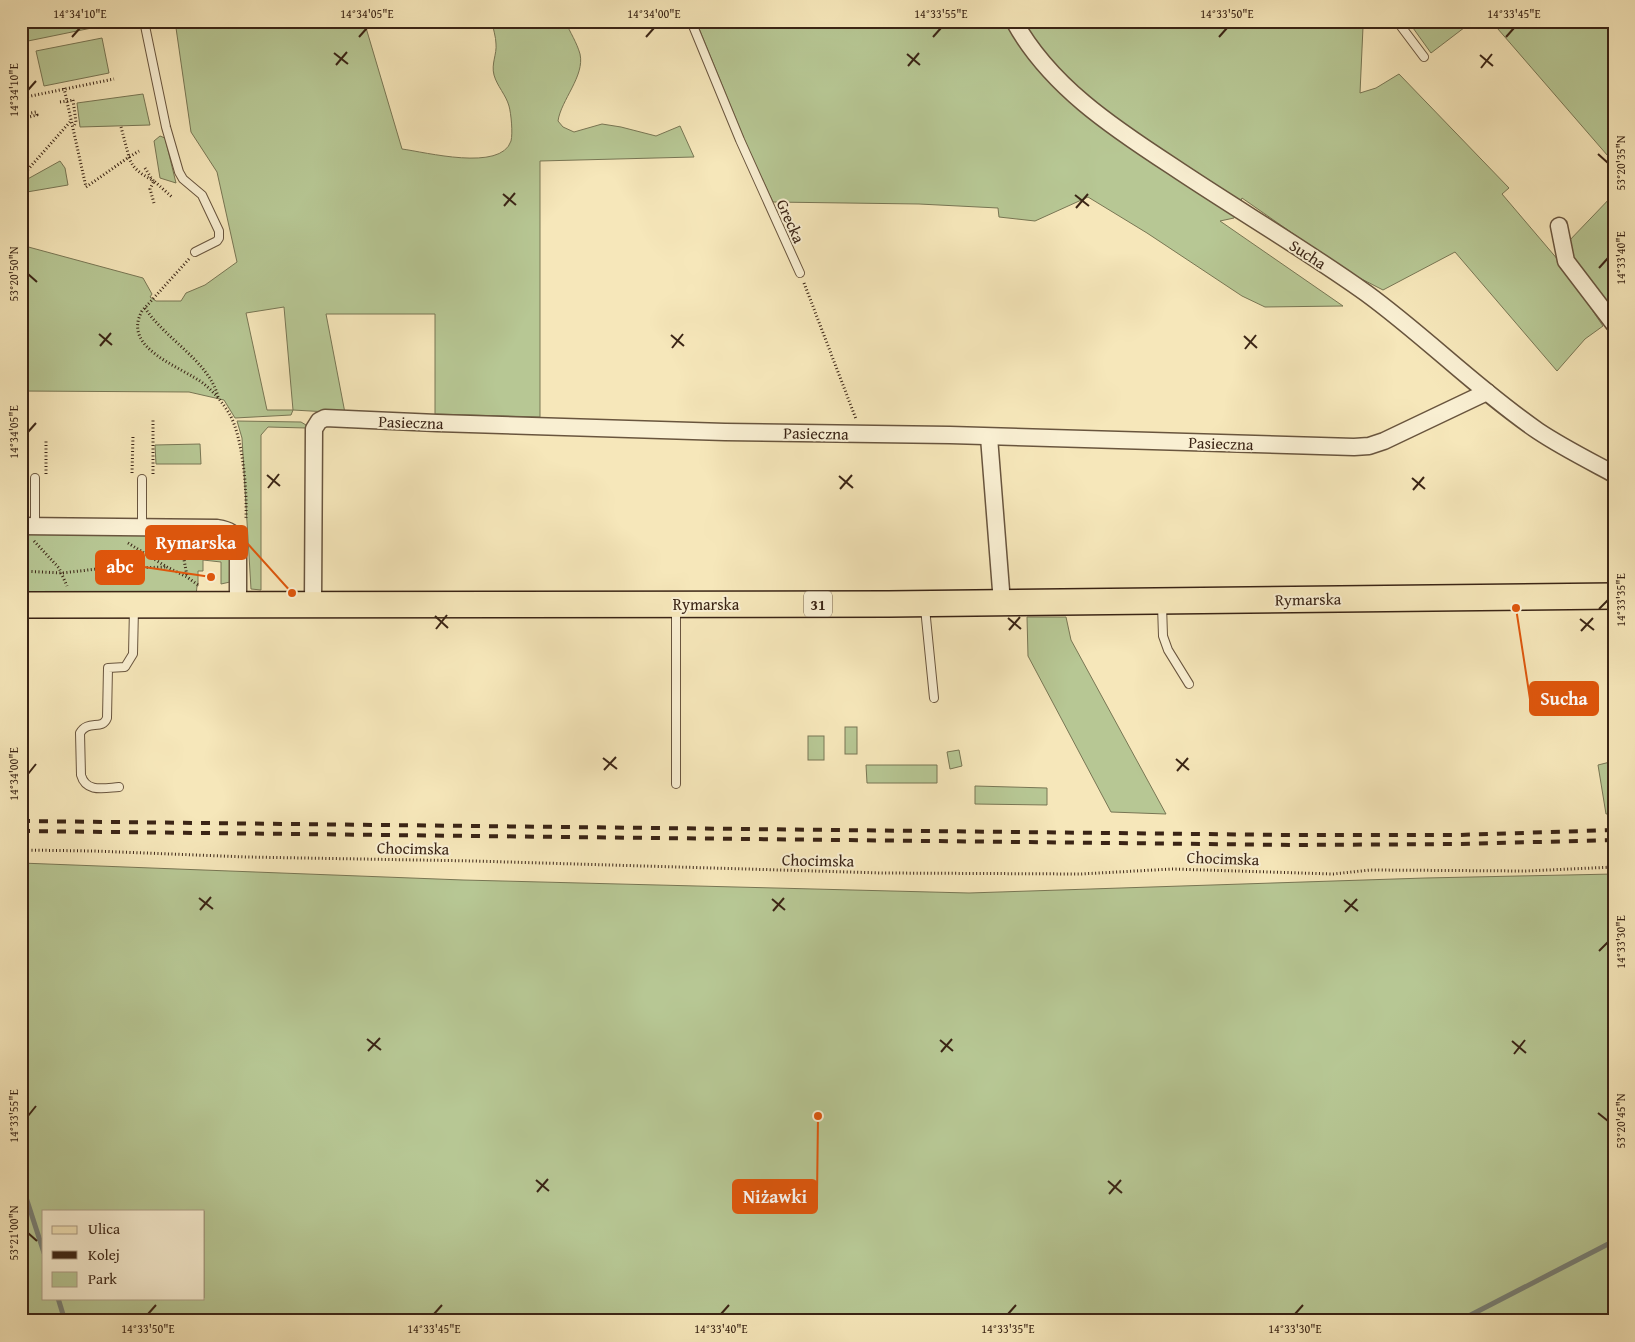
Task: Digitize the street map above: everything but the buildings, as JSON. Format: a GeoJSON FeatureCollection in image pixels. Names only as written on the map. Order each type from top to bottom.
{"type":"FeatureCollection","features":[{"type":"Feature","properties":{"kind":"main road","name":"Rymarska"},"geometry":{"type":"LineString","coordinates":[[21,604],[75,604],[129,593],[238,604],[925,604],[1614,596]]}},
{"type":"Feature","properties":{"kind":"street","name":"Sucha"},"geometry":{"type":"LineString","coordinates":[[1014,21],[1032,49],[1052,72],[1073,94],[1104,119],[1187,176],[1366,293],[1409,325],[1487,392],[1539,431],[1614,474]]}},
{"type":"Feature","properties":{"kind":"street"},"geometry":{"type":"LineString","coordinates":[[1559,226],[1566,261],[1614,324]]}},
{"type":"Feature","properties":{"kind":"street","name":"Pasieczna"},"geometry":{"type":"LineString","coordinates":[[313,604],[314,428],[319,421],[325,418],[725,432],[950,435],[1362,446],[1384,441],[1487,392]]}},
{"type":"Feature","properties":{"kind":"street"},"geometry":{"type":"LineString","coordinates":[[989,437],[1002,603]]}},
{"type":"Feature","properties":{"kind":"street"},"geometry":{"type":"LineString","coordinates":[[26,526],[217,528],[228,530],[235,534],[238,544],[238,604]]}},
{"type":"Feature","properties":{"kind":"lane"},"geometry":{"type":"LineString","coordinates":[[144,21],[166,127],[179,172],[183,179],[202,194],[218,231],[219,238],[217,241],[195,252]]}},
{"type":"Feature","properties":{"kind":"lane","name":"Grecka"},"geometry":{"type":"LineString","coordinates":[[691,21],[740,140],[800,273]]}},
{"type":"Feature","properties":{"kind":"lane"},"geometry":{"type":"LineString","coordinates":[[1396,21],[1424,57]]}},
{"type":"Feature","properties":{"kind":"lane"},"geometry":{"type":"LineString","coordinates":[[26,526],[35,478]]}},
{"type":"Feature","properties":{"kind":"lane"},"geometry":{"type":"LineString","coordinates":[[142,479],[142,528]]}},
{"type":"Feature","properties":{"kind":"lane"},"geometry":{"type":"LineString","coordinates":[[119,787],[92,788],[82,782],[80,733],[88,725],[102,725],[106,722],[108,668],[125,667],[133,654],[129,593]]}},
{"type":"Feature","properties":{"kind":"lane"},"geometry":{"type":"LineString","coordinates":[[1162,601],[1163,636],[1168,650],[1189,684]]}},
{"type":"Feature","properties":{"kind":"lane"},"geometry":{"type":"LineString","coordinates":[[676,604],[676,784]]}},
{"type":"Feature","properties":{"kind":"lane"},"geometry":{"type":"LineString","coordinates":[[925,604],[934,698]]}},
{"type":"Feature","properties":{"kind":"path"},"geometry":{"type":"LineString","coordinates":[[21,98],[114,79]]}},
{"type":"Feature","properties":{"kind":"path"},"geometry":{"type":"LineString","coordinates":[[64,89],[70,122],[74,127],[86,187],[85,192]]}},
{"type":"Feature","properties":{"kind":"path"},"geometry":{"type":"LineString","coordinates":[[60,102],[73,100],[76,122],[74,127]]}},
{"type":"Feature","properties":{"kind":"path"},"geometry":{"type":"LineString","coordinates":[[21,115],[36,112],[36,115],[25,118],[28,158],[22,177]]}},
{"type":"Feature","properties":{"kind":"path"},"geometry":{"type":"LineString","coordinates":[[22,177],[70,122]]}},
{"type":"Feature","properties":{"kind":"path"},"geometry":{"type":"LineString","coordinates":[[120,127],[132,165],[172,197]]}},
{"type":"Feature","properties":{"kind":"path"},"geometry":{"type":"LineString","coordinates":[[21,133],[27,137]]}},
{"type":"Feature","properties":{"kind":"path"},"geometry":{"type":"LineString","coordinates":[[21,146],[27,146]]}},
{"type":"Feature","properties":{"kind":"path"},"geometry":{"type":"LineString","coordinates":[[86,187],[139,151]]}},
{"type":"Feature","properties":{"kind":"path"},"geometry":{"type":"LineString","coordinates":[[145,168],[154,182]]}},
{"type":"Feature","properties":{"kind":"path"},"geometry":{"type":"LineString","coordinates":[[154,182],[150,189],[154,203]]}},
{"type":"Feature","properties":{"kind":"path"},"geometry":{"type":"LineString","coordinates":[[195,252],[145,308],[138,319],[138,329],[148,349],[195,377],[210,389],[219,399],[235,425],[246,488],[246,518]]}},
{"type":"Feature","properties":{"kind":"path"},"geometry":{"type":"LineString","coordinates":[[800,273],[862,434]]}},
{"type":"Feature","properties":{"kind":"path"},"geometry":{"type":"LineString","coordinates":[[145,308],[166,334],[196,361],[214,384],[219,399]]}},
{"type":"Feature","properties":{"kind":"path"},"geometry":{"type":"LineString","coordinates":[[153,475],[154,420]]}},
{"type":"Feature","properties":{"kind":"path"},"geometry":{"type":"LineString","coordinates":[[132,436],[132,474]]}},
{"type":"Feature","properties":{"kind":"path"},"geometry":{"type":"LineString","coordinates":[[25,439],[25,475]]}},
{"type":"Feature","properties":{"kind":"path"},"geometry":{"type":"LineString","coordinates":[[46,440],[46,475]]}},
{"type":"Feature","properties":{"kind":"path"},"geometry":{"type":"LineString","coordinates":[[26,526],[27,534],[62,573],[75,604]]}},
{"type":"Feature","properties":{"kind":"path"},"geometry":{"type":"LineString","coordinates":[[114,527],[121,538],[128,544],[188,577],[203,589]]}},
{"type":"Feature","properties":{"kind":"path"},"geometry":{"type":"LineString","coordinates":[[178,528],[188,577]]}},
{"type":"Feature","properties":{"kind":"path"},"geometry":{"type":"LineString","coordinates":[[21,571],[62,573],[97,569],[167,567]]}},
{"type":"Feature","properties":{"kind":"path"},"geometry":{"type":"LineString","coordinates":[[124,569],[129,593]]}},
{"type":"Feature","properties":{"kind":"path","name":"Chocimska"},"geometry":{"type":"LineString","coordinates":[[21,850],[256,858],[408,862],[474,861],[882,873],[1081,874],[1172,869],[1333,874],[1370,870],[1526,871],[1614,867]]}},
{"type":"Feature","properties":{"kind":"green space"},"geometry":{"type":"Polygon","coordinates":[[[24,21],[116,21],[116,23],[28,41],[24,21]]]}},
{"type":"Feature","properties":{"kind":"green space"},"geometry":{"type":"Polygon","coordinates":[[[175,21],[364,21],[402,149],[444,156],[478,158],[493,156],[504,150],[512,137],[509,106],[495,79],[493,71],[496,39],[492,21],[565,21],[579,50],[581,62],[576,79],[560,113],[558,121],[563,127],[574,132],[602,124],[656,136],[680,126],[694,157],[540,161],[540,417],[435,414],[435,314],[326,314],[345,413],[293,410],[291,415],[235,418],[224,400],[189,392],[21,391],[21,245],[143,278],[152,294],[150,297],[156,301],[181,301],[186,293],[205,285],[237,262],[217,172],[191,132],[175,21]],[[284,307],[246,313],[267,410],[293,410],[284,307]]]}},
{"type":"Feature","properties":{"kind":"green space"},"geometry":{"type":"Polygon","coordinates":[[[696,21],[1362,21],[1360,93],[1376,88],[1399,74],[1509,188],[1502,194],[1559,261],[1603,326],[1585,339],[1557,371],[1455,252],[1383,290],[1348,272],[1242,198],[1234,218],[1220,221],[1343,306],[1265,307],[1242,296],[1147,233],[1088,197],[1035,221],[999,217],[998,208],[919,204],[773,202],[749,151],[696,21]]]}},
{"type":"Feature","properties":{"kind":"green space"},"geometry":{"type":"Polygon","coordinates":[[[1408,21],[1473,21],[1431,53],[1408,21]]]}},
{"type":"Feature","properties":{"kind":"green space"},"geometry":{"type":"Polygon","coordinates":[[[1491,21],[1614,21],[1614,163],[1491,21]]]}},
{"type":"Feature","properties":{"kind":"green space"},"geometry":{"type":"Polygon","coordinates":[[[102,38],[109,73],[44,86],[36,51],[102,38]]]}},
{"type":"Feature","properties":{"kind":"green space"},"geometry":{"type":"Polygon","coordinates":[[[143,94],[150,125],[80,127],[77,103],[143,94]]]}},
{"type":"Feature","properties":{"kind":"green space"},"geometry":{"type":"Polygon","coordinates":[[[160,136],[165,138],[176,183],[160,178],[154,141],[160,136]]]}},
{"type":"Feature","properties":{"kind":"green space"},"geometry":{"type":"Polygon","coordinates":[[[60,161],[65,168],[68,185],[21,193],[21,186],[24,186],[24,181],[60,161]]]}},
{"type":"Feature","properties":{"kind":"green space"},"geometry":{"type":"Polygon","coordinates":[[[1614,194],[1614,313],[1567,256],[1567,243],[1614,194]]]}},
{"type":"Feature","properties":{"kind":"green space"},"geometry":{"type":"Polygon","coordinates":[[[237,421],[301,422],[306,425],[306,428],[268,427],[261,435],[261,590],[251,589],[242,438],[237,421]]]}},
{"type":"Feature","properties":{"kind":"green space"},"geometry":{"type":"Polygon","coordinates":[[[200,444],[201,464],[156,464],[155,445],[200,444]]]}},
{"type":"Feature","properties":{"kind":"green space"},"geometry":{"type":"Polygon","coordinates":[[[21,533],[209,535],[224,543],[228,548],[231,560],[230,582],[221,584],[221,562],[203,560],[203,571],[198,571],[196,596],[21,595],[21,533]]]}},
{"type":"Feature","properties":{"kind":"green space"},"geometry":{"type":"Polygon","coordinates":[[[1027,617],[1066,617],[1071,640],[1166,814],[1111,812],[1028,656],[1027,617]]]}},
{"type":"Feature","properties":{"kind":"green space"},"geometry":{"type":"Polygon","coordinates":[[[845,727],[857,727],[857,754],[845,754],[845,727]]]}},
{"type":"Feature","properties":{"kind":"green space"},"geometry":{"type":"Polygon","coordinates":[[[808,736],[824,736],[824,760],[808,760],[808,736]]]}},
{"type":"Feature","properties":{"kind":"green space"},"geometry":{"type":"Polygon","coordinates":[[[959,750],[962,766],[950,769],[947,752],[959,750]]]}},
{"type":"Feature","properties":{"kind":"green space"},"geometry":{"type":"Polygon","coordinates":[[[1614,761],[1614,813],[1606,814],[1598,765],[1614,761]]]}},
{"type":"Feature","properties":{"kind":"green space"},"geometry":{"type":"Polygon","coordinates":[[[866,765],[937,765],[937,783],[867,783],[866,765]]]}},
{"type":"Feature","properties":{"kind":"green space"},"geometry":{"type":"Polygon","coordinates":[[[975,786],[1047,788],[1047,805],[975,804],[975,786]]]}},
{"type":"Feature","properties":{"kind":"green space"},"geometry":{"type":"Polygon","coordinates":[[[21,863],[463,880],[969,893],[1425,878],[1614,874],[1614,1321],[21,1321],[21,863]]]}},
{"type":"Feature","properties":{"kind":"waterway"},"geometry":{"type":"LineString","coordinates":[[21,1182],[42,1247]]}},
{"type":"Feature","properties":{"kind":"waterway"},"geometry":{"type":"LineString","coordinates":[[1459,1321],[1614,1241]]}},
{"type":"Feature","properties":{"kind":"waterway"},"geometry":{"type":"LineString","coordinates":[[59,1300],[65,1321]]}},
{"type":"Feature","properties":{"kind":"railway"},"geometry":{"type":"LineString","coordinates":[[21,821],[1289,835],[1458,835],[1614,830]]}},
{"type":"Feature","properties":{"kind":"railway"},"geometry":{"type":"LineString","coordinates":[[21,831],[1294,845],[1461,844],[1614,840]]}},
{"type":"Feature","properties":{"kind":"place","name":"abc"},"geometry":{"type":"Point","coordinates":[211,577]}},
{"type":"Feature","properties":{"kind":"place","name":"Rymarska"},"geometry":{"type":"Point","coordinates":[292,593]}},
{"type":"Feature","properties":{"kind":"place","name":"Sucha"},"geometry":{"type":"Point","coordinates":[1516,608]}},
{"type":"Feature","properties":{"kind":"place","name":"Niżawki"},"geometry":{"type":"Point","coordinates":[818,1116]}}]}
